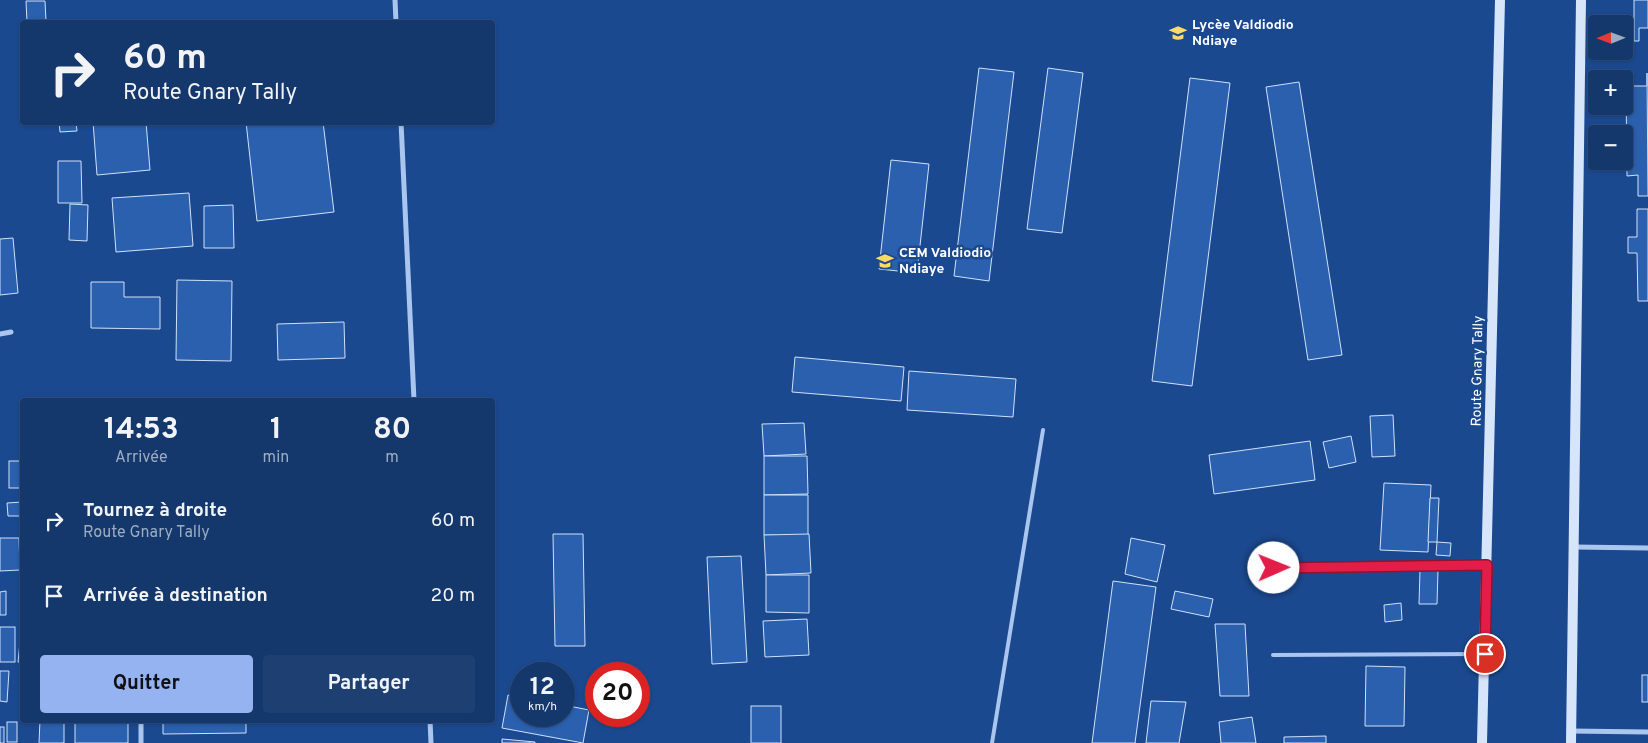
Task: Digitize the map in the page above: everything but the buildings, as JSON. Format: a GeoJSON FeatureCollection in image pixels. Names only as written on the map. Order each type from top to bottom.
{"type":"FeatureCollection","features":[{"type":"Feature","properties":{"kind":"street"},"geometry":{"type":"LineString","coordinates":[[395,0],[396,20]]}},
{"type":"Feature","properties":{"kind":"street","name":"Route Gnary Tally"},"geometry":{"type":"LineString","coordinates":[[1482,743],[1500,0]]}},
{"type":"Feature","properties":{"kind":"street"},"geometry":{"type":"LineString","coordinates":[[1571,743],[1581,0]]}},
{"type":"Feature","properties":{"kind":"street"},"geometry":{"type":"LineString","coordinates":[[401,125],[414,398]]}},
{"type":"Feature","properties":{"kind":"street"},"geometry":{"type":"LineString","coordinates":[[0,334],[11,332]]}},
{"type":"Feature","properties":{"kind":"street"},"geometry":{"type":"LineString","coordinates":[[1574,547],[1648,548]]}},
{"type":"Feature","properties":{"kind":"street"},"geometry":{"type":"LineString","coordinates":[[141,723],[141,743]]}},
{"type":"Feature","properties":{"kind":"street"},"geometry":{"type":"LineString","coordinates":[[430,723],[431,743]]}},
{"type":"Feature","properties":{"kind":"street"},"geometry":{"type":"LineString","coordinates":[[1571,731],[1648,732]]}},
{"type":"Feature","properties":{"kind":"lane"},"geometry":{"type":"LineString","coordinates":[[992,743],[1043,430]]}},
{"type":"Feature","properties":{"kind":"lane"},"geometry":{"type":"LineString","coordinates":[[1274,568],[1487,565]]}},
{"type":"Feature","properties":{"kind":"lane"},"geometry":{"type":"LineString","coordinates":[[1273,655],[1485,654]]}},
{"type":"Feature","properties":{"kind":"place","name":"Lycèe Valdiodio Ndiaye"},"geometry":{"type":"Point","coordinates":[1178,33]}},
{"type":"Feature","properties":{"kind":"place","name":"CEM Valdiodio Ndiaye"},"geometry":{"type":"Point","coordinates":[885,261]}},
{"type":"Feature","properties":{"kind":"route"},"geometry":{"type":"LineString","coordinates":[[1274,568],[1487,565],[1485,654]]}}]}
